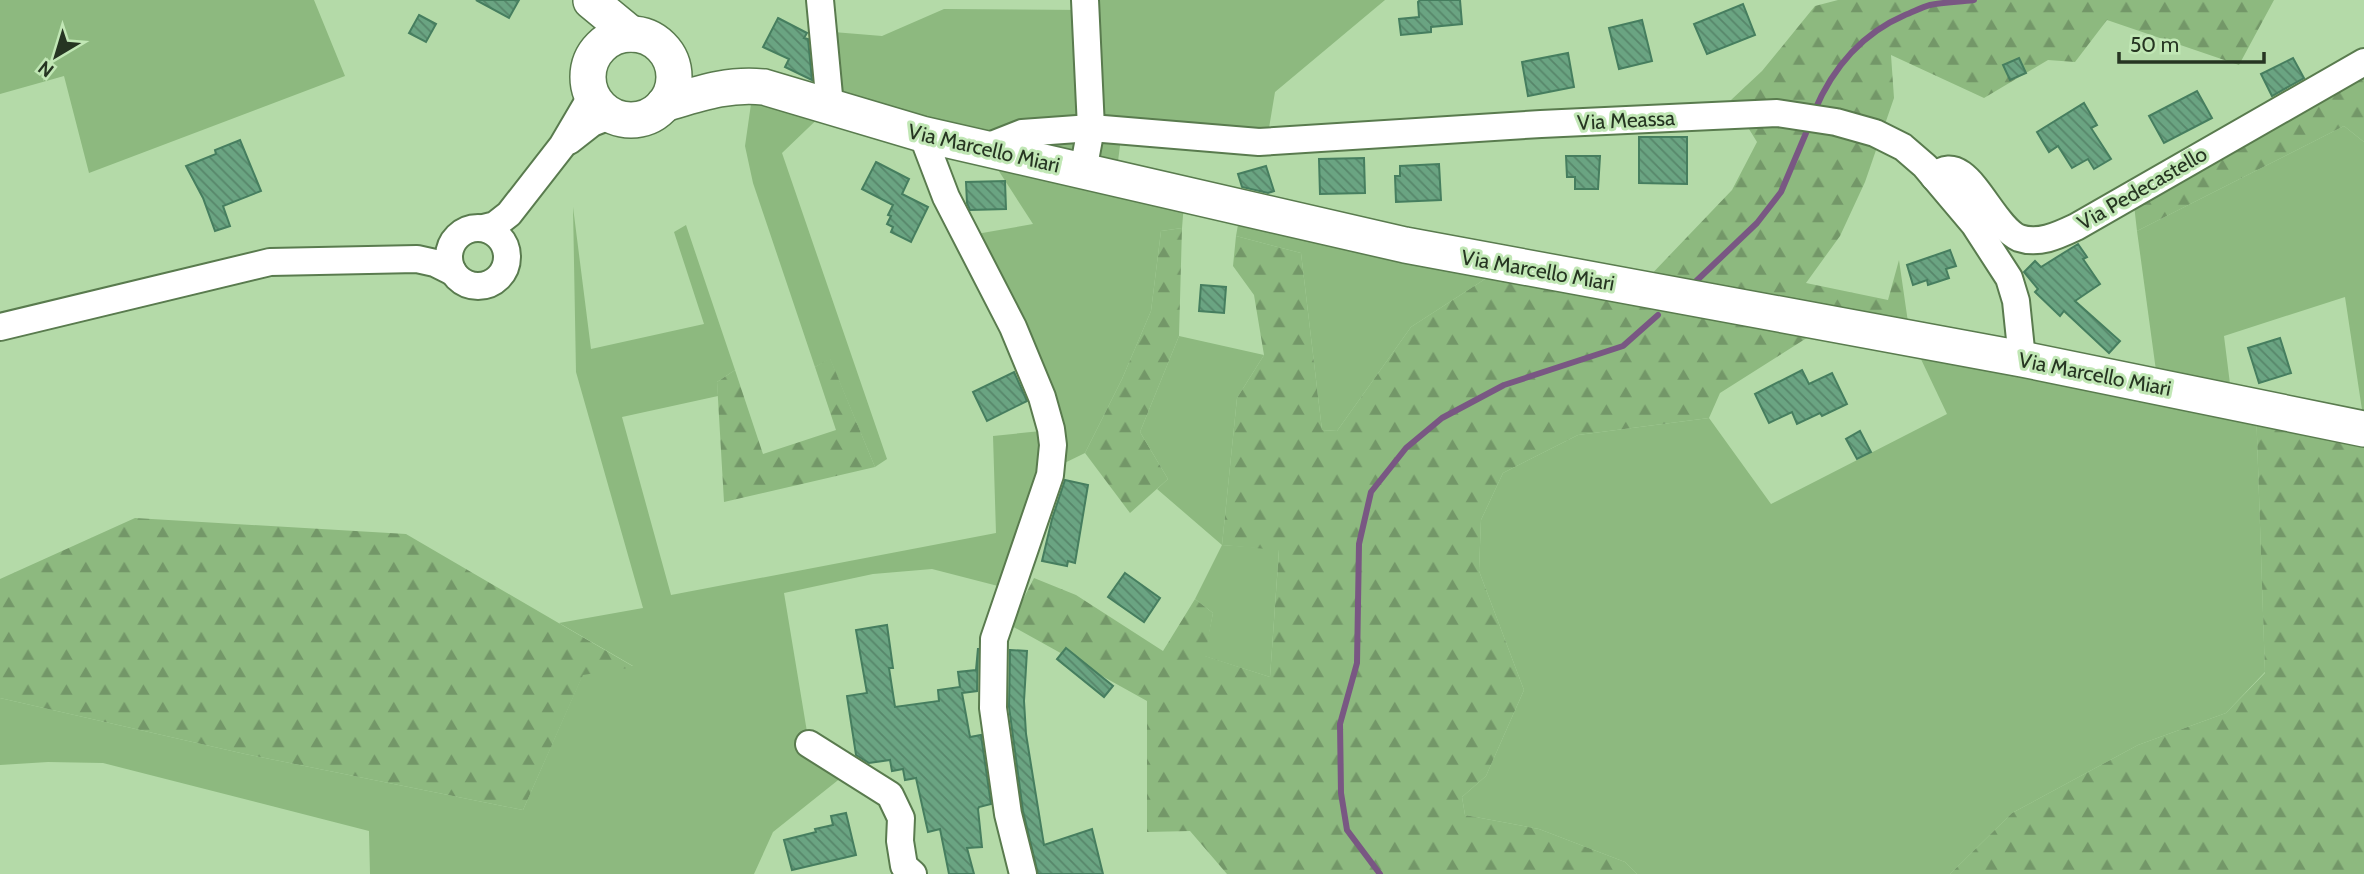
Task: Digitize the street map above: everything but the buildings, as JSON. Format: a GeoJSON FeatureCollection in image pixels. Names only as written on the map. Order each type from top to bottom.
{"type":"FeatureCollection","features":[{"type":"Feature","properties":{"kind":"main road"},"geometry":{"type":"LineString","coordinates":[[590,1],[631,34]]}},
{"type":"Feature","properties":{"kind":"main road"},"geometry":{"type":"LineString","coordinates":[[590,1],[598,19],[598,49],[589,71],[602,105]]}},
{"type":"Feature","properties":{"kind":"main road"},"geometry":{"type":"LineString","coordinates":[[598,49],[619,36],[643,36],[664,49],[671,60],[669,88]]}},
{"type":"Feature","properties":{"kind":"main road","name":"Via Marcello Miari"},"geometry":{"type":"LineString","coordinates":[[602,105],[626,119],[640,118],[653,114],[669,88],[751,85],[764,87],[922,134],[1405,245],[2022,359],[2364,429]]}},
{"type":"Feature","properties":{"kind":"street"},"geometry":{"type":"LineString","coordinates":[[820,0],[830,106]]}},
{"type":"Feature","properties":{"kind":"street"},"geometry":{"type":"LineString","coordinates":[[1083,171],[1091,128],[1084,0]]}},
{"type":"Feature","properties":{"kind":"street","name":"Via Pedecastello"},"geometry":{"type":"LineString","coordinates":[[1934,177],[1945,169],[1958,170],[1969,179],[2007,230],[2028,240],[2050,238],[2076,226],[2364,62]]}},
{"type":"Feature","properties":{"kind":"street"},"geometry":{"type":"LineString","coordinates":[[493,235],[562,146],[602,105]]}},
{"type":"Feature","properties":{"kind":"street","name":"Via Meassa"},"geometry":{"type":"LineString","coordinates":[[984,148],[1022,132],[1091,128],[1259,142],[1541,124],[1777,113],[1836,122],[1875,133],[1903,147],[1934,177],[1974,225],[2009,278],[2016,301],[2022,359]]}},
{"type":"Feature","properties":{"kind":"street"},"geometry":{"type":"LineString","coordinates":[[922,134],[946,197],[1013,327],[1042,397],[1051,429],[1053,445],[1050,475],[994,639],[993,708],[1008,814],[1023,874]]}},
{"type":"Feature","properties":{"kind":"street"},"geometry":{"type":"LineString","coordinates":[[0,327],[270,262],[417,259],[435,263],[453,272],[467,284],[476,286],[494,282],[506,266],[508,256],[493,235],[473,228],[457,237],[449,254],[453,272]]}},
{"type":"Feature","properties":{"kind":"street"},"geometry":{"type":"LineString","coordinates":[[809,744],[890,794],[901,818],[900,841],[904,866],[914,874]]}},
{"type":"Feature","properties":{"kind":"green space"},"geometry":{"type":"Polygon","coordinates":[[[0,0],[314,0],[345,76],[89,173],[64,76],[0,94],[0,0]]]}},
{"type":"Feature","properties":{"kind":"green space"},"geometry":{"type":"Polygon","coordinates":[[[1085,0],[1385,0],[1275,92],[1268,134],[1122,130],[1116,177],[1185,191],[1182,228],[1161,231],[1151,311],[1122,379],[1085,453],[1044,473],[998,586],[932,569],[873,574],[784,593],[809,744],[852,769],[773,832],[754,874],[370,874],[369,831],[103,763],[0,765],[0,698],[245,754],[523,810],[583,674],[633,666],[559,623],[643,608],[576,372],[573,207],[591,349],[704,324],[674,232],[686,225],[735,370],[717,382],[718,396],[622,417],[671,595],[996,533],[993,436],[1051,430],[965,236],[1033,224],[984,148],[831,106],[782,153],[887,459],[875,467],[830,359],[815,367],[753,183],[745,146],[754,83],[830,106],[821,31],[882,36],[944,9],[1084,10],[1085,0]]]}},
{"type":"Feature","properties":{"kind":"green space"},"geometry":{"type":"Polygon","coordinates":[[[1838,0],[2274,0],[2239,65],[2107,20],[2075,62],[2048,60],[1984,98],[1891,55],[1894,98],[1865,182],[1840,236],[1806,283],[1888,300],[1899,260],[1910,336],[1835,320],[1720,393],[1709,418],[1578,435],[1503,473],[1481,520],[1479,571],[1524,690],[1486,776],[1462,797],[1465,815],[1539,829],[1625,862],[1637,874],[1227,874],[1190,831],[1147,832],[1147,701],[1010,625],[1034,578],[1076,595],[1163,651],[1195,599],[1213,613],[1205,656],[1270,677],[1279,550],[1222,545],[1237,398],[1264,355],[1254,295],[1233,266],[1236,236],[1301,253],[1322,430],[1337,431],[1411,327],[1519,257],[1645,281],[1732,190],[1757,142],[1731,100],[1762,71],[1815,6],[1838,0]]]}},
{"type":"Feature","properties":{"kind":"green space"},"geometry":{"type":"Polygon","coordinates":[[[2364,72],[2364,142],[2344,126],[2137,231],[2134,205],[2364,72]]]}},
{"type":"Feature","properties":{"kind":"green space"},"geometry":{"type":"Polygon","coordinates":[[[2344,126],[2364,142],[2364,423],[2345,297],[2224,336],[2232,400],[2256,407],[2265,672],[2226,713],[2138,745],[2012,813],[1950,874],[1637,874],[1625,862],[1539,829],[1465,815],[1462,797],[1486,776],[1524,690],[1479,571],[1481,520],[1503,473],[1578,435],[1709,418],[1771,504],[1947,414],[1910,336],[2157,378],[2137,231],[2344,126]]]}},
{"type":"Feature","properties":{"kind":"green space"},"geometry":{"type":"Polygon","coordinates":[[[1242,202],[1519,257],[1411,327],[1337,431],[1322,430],[1301,253],[1236,236],[1242,202]]]}},
{"type":"Feature","properties":{"kind":"green space"},"geometry":{"type":"Polygon","coordinates":[[[1182,228],[1179,336],[1140,432],[1168,479],[1130,513],[1085,453],[1122,379],[1151,311],[1161,231],[1182,228]]]}},
{"type":"Feature","properties":{"kind":"green space"},"geometry":{"type":"Polygon","coordinates":[[[1179,336],[1264,355],[1237,398],[1222,545],[1157,489],[1168,479],[1140,432],[1179,336]]]}},
{"type":"Feature","properties":{"kind":"green space"},"geometry":{"type":"Polygon","coordinates":[[[830,358],[875,467],[724,502],[717,382],[735,370],[763,454],[836,430],[815,367],[830,358]]]}},
{"type":"Feature","properties":{"kind":"green space"},"geometry":{"type":"Polygon","coordinates":[[[2256,407],[2364,429],[2364,874],[1950,874],[2012,813],[2138,745],[2226,713],[2265,673],[2256,407]]]}},
{"type":"Feature","properties":{"kind":"green space"},"geometry":{"type":"Polygon","coordinates":[[[135,518],[406,534],[634,667],[583,675],[523,810],[245,754],[0,698],[0,579],[135,518]]]}},
{"type":"Feature","properties":{"kind":"green space"},"geometry":{"type":"Polygon","coordinates":[[[1222,545],[1279,549],[1270,677],[1204,656],[1213,613],[1195,599],[1222,545]]]}},
{"type":"Feature","properties":{"kind":"waterway"},"geometry":{"type":"LineString","coordinates":[[1814,112],[1839,67],[1875,32],[1927,6],[1974,0]]}},
{"type":"Feature","properties":{"kind":"waterway"},"geometry":{"type":"LineString","coordinates":[[1691,286],[1757,223],[1781,192],[1809,126]]}},
{"type":"Feature","properties":{"kind":"waterway"},"geometry":{"type":"LineString","coordinates":[[1380,874],[1347,830],[1341,793],[1340,724],[1357,663],[1359,544],[1371,492],[1406,448],[1442,418],[1504,385],[1623,346],[1658,315]]}}]}
